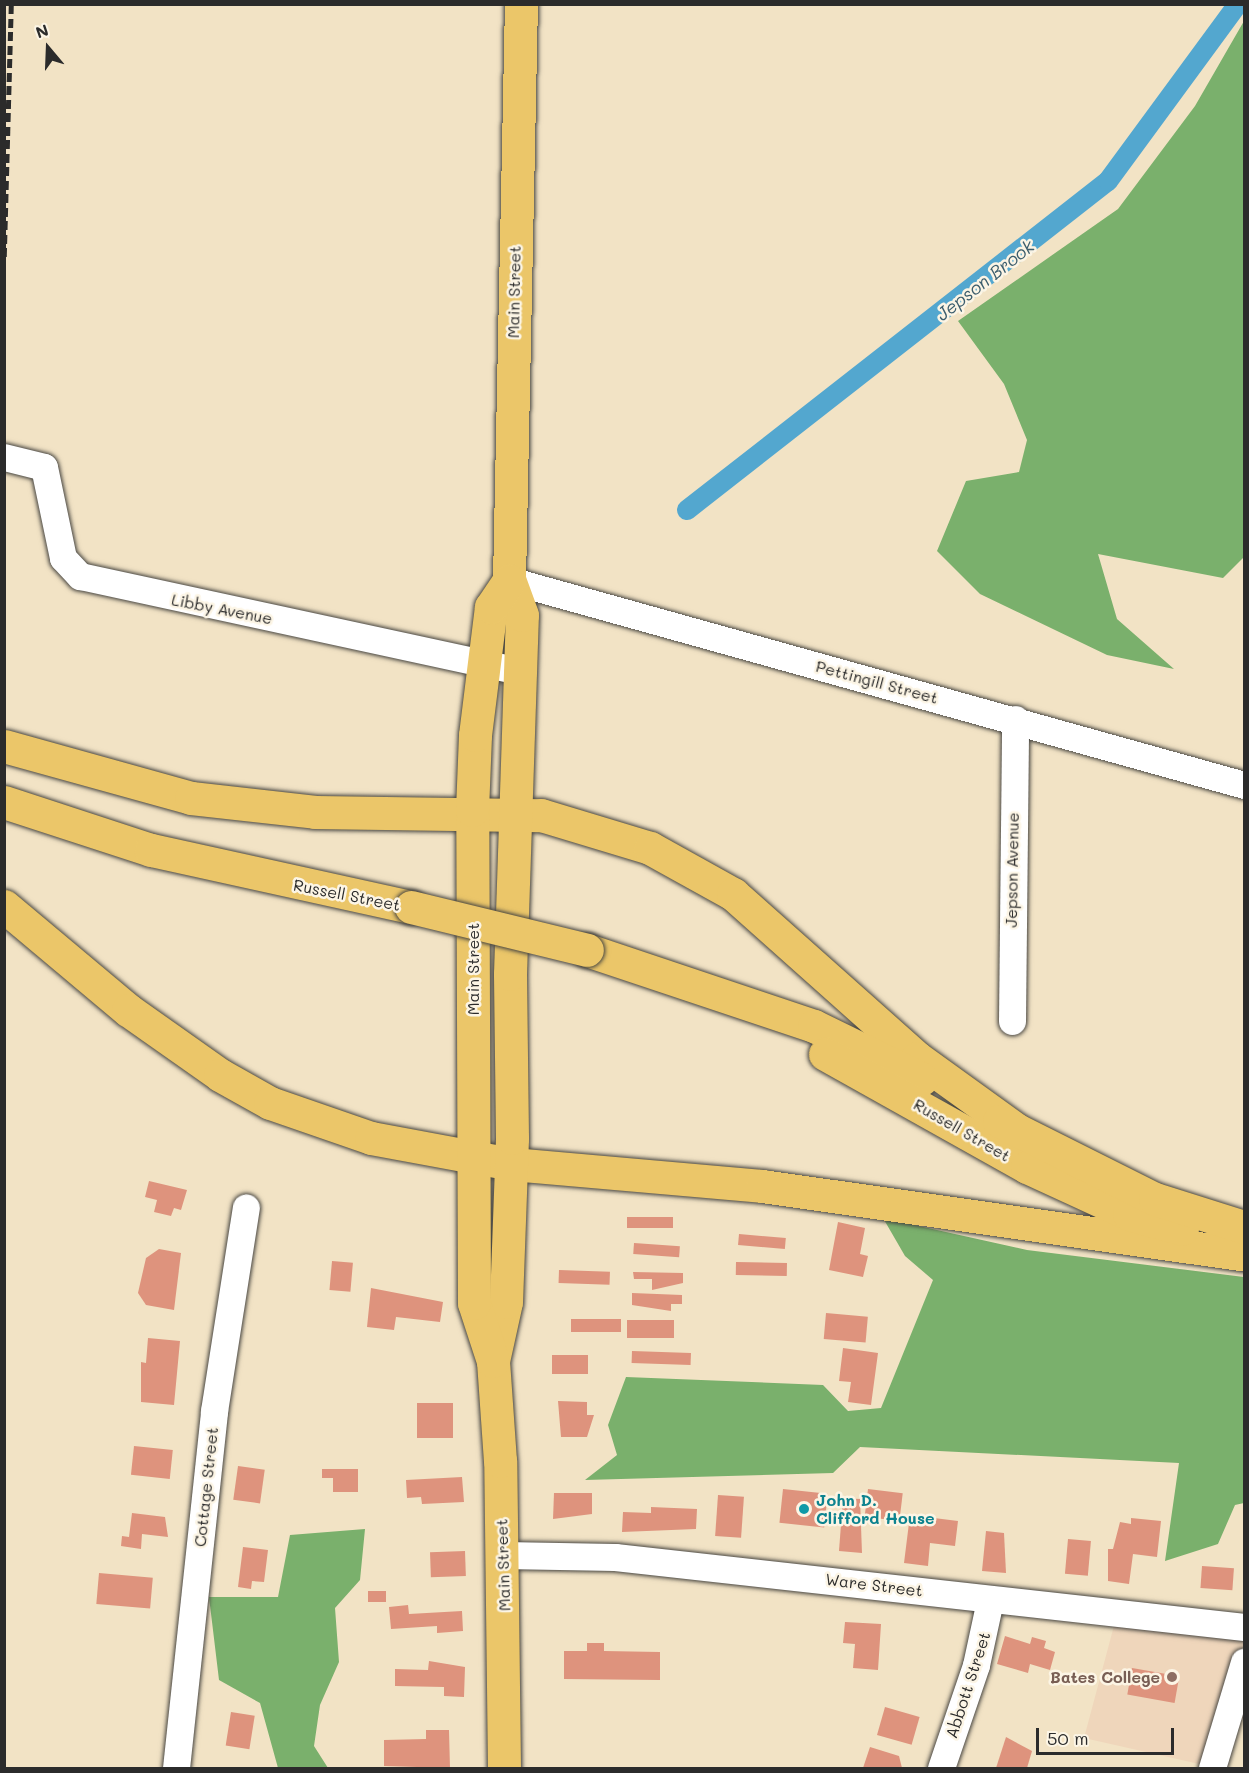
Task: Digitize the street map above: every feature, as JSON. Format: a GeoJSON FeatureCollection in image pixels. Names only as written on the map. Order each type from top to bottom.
{"type":"FeatureCollection","features":[{"type":"Feature","properties":{"kind":"main road","name":"Main Street"},"geometry":{"type":"LineString","coordinates":[[493,1362],[507,1302],[511,1164],[514,813],[522,615],[509,580],[521,4]]}},
{"type":"Feature","properties":{"kind":"main road","name":"Main Street"},"geometry":{"type":"LineString","coordinates":[[504,1768],[503,1555],[493,1362],[474,1303],[472,810],[483,662],[490,607],[509,580]]}},
{"type":"Feature","properties":{"kind":"main road"},"geometry":{"type":"LineString","coordinates":[[4,746],[74,769],[191,798],[315,813],[472,810],[541,814],[650,848],[725,889],[917,1058],[1017,1130]]}},
{"type":"Feature","properties":{"kind":"main road","name":"Russell Street"},"geometry":{"type":"LineString","coordinates":[[4,802],[62,823],[270,879],[411,908],[587,950],[814,1026],[1155,1198],[1245,1227]]}},
{"type":"Feature","properties":{"kind":"main road"},"geometry":{"type":"LineString","coordinates":[[4,906],[44,936],[177,1047],[270,1103],[371,1138],[511,1164],[762,1186],[1245,1255]]}},
{"type":"Feature","properties":{"kind":"main road","name":"Russell Street"},"geometry":{"type":"LineString","coordinates":[[691,984],[1027,1167],[1129,1214],[1245,1247]]}},
{"type":"Feature","properties":{"kind":"street","name":"Libby Avenue"},"geometry":{"type":"LineString","coordinates":[[4,457],[44,467],[63,558],[80,576],[519,671]]}},
{"type":"Feature","properties":{"kind":"street","name":"Pettingill Street"},"geometry":{"type":"LineString","coordinates":[[509,580],[1015,719],[1245,785]]}},
{"type":"Feature","properties":{"kind":"street","name":"Jepson Avenue"},"geometry":{"type":"LineString","coordinates":[[1012,1022],[1015,719]]}},
{"type":"Feature","properties":{"kind":"street","name":"Cottage Street"},"geometry":{"type":"LineString","coordinates":[[176,1768],[214,1411],[246,1207]]}},
{"type":"Feature","properties":{"kind":"street","name":"Ware Street"},"geometry":{"type":"LineString","coordinates":[[503,1555],[615,1557],[1245,1627]]}},
{"type":"Feature","properties":{"kind":"street","name":"Abbott Street"},"geometry":{"type":"LineString","coordinates":[[941,1768],[976,1665],[990,1600]]}},
{"type":"Feature","properties":{"kind":"street"},"geometry":{"type":"LineString","coordinates":[[1212,1768],[1245,1662]]}},
{"type":"Feature","properties":{"kind":"shaded area","name":"Bates College"},"geometry":{"type":"Polygon","coordinates":[[[1115,1622],[1244,1636],[1244,1720],[1239,1719],[1217,1768],[1084,1738],[1115,1622]]]}},
{"type":"Feature","properties":{"kind":"green space"},"geometry":{"type":"Polygon","coordinates":[[[1244,21],[1244,557],[1223,578],[1098,554],[1117,619],[1174,669],[1107,655],[980,594],[937,551],[966,481],[1019,472],[1027,440],[1004,384],[958,321],[1118,209],[1195,106],[1244,21]]]}},
{"type":"Feature","properties":{"kind":"green space"},"geometry":{"type":"Polygon","coordinates":[[[883,1218],[1027,1250],[1244,1277],[1244,1503],[1235,1505],[1218,1544],[1165,1561],[1179,1463],[860,1447],[833,1473],[585,1480],[617,1455],[608,1425],[626,1377],[823,1385],[848,1411],[881,1408],[933,1280],[905,1256],[883,1218]]]}},
{"type":"Feature","properties":{"kind":"green space"},"geometry":{"type":"Polygon","coordinates":[[[365,1529],[360,1580],[335,1608],[339,1662],[320,1705],[314,1746],[328,1768],[278,1768],[260,1703],[219,1680],[209,1597],[278,1597],[290,1535],[365,1529]]]}},
{"type":"Feature","properties":{"kind":"building"},"geometry":{"type":"Polygon","coordinates":[[[149,1181],[187,1190],[181,1210],[174,1208],[171,1216],[154,1212],[157,1200],[145,1197],[149,1181]]]}},
{"type":"Feature","properties":{"kind":"building"},"geometry":{"type":"Polygon","coordinates":[[[627,1217],[673,1217],[673,1228],[627,1228],[627,1217]]]}},
{"type":"Feature","properties":{"kind":"building"},"geometry":{"type":"Polygon","coordinates":[[[838,1222],[865,1228],[860,1254],[868,1256],[863,1277],[829,1270],[838,1222]]]}},
{"type":"Feature","properties":{"kind":"building"},"geometry":{"type":"Polygon","coordinates":[[[739,1234],[786,1238],[785,1249],[738,1245],[739,1234]]]}},
{"type":"Feature","properties":{"kind":"building"},"geometry":{"type":"Polygon","coordinates":[[[634,1243],[680,1246],[679,1257],[633,1254],[634,1243]]]}},
{"type":"Feature","properties":{"kind":"building"},"geometry":{"type":"Polygon","coordinates":[[[159,1249],[181,1253],[174,1310],[146,1305],[138,1293],[146,1258],[159,1249]]]}},
{"type":"Feature","properties":{"kind":"building"},"geometry":{"type":"Polygon","coordinates":[[[332,1261],[353,1263],[350,1292],[329,1290],[332,1261]]]}},
{"type":"Feature","properties":{"kind":"building"},"geometry":{"type":"Polygon","coordinates":[[[736,1262],[787,1263],[787,1276],[736,1275],[736,1262]]]}},
{"type":"Feature","properties":{"kind":"building"},"geometry":{"type":"Polygon","coordinates":[[[559,1270],[610,1272],[610,1285],[559,1283],[559,1270]]]}},
{"type":"Feature","properties":{"kind":"building"},"geometry":{"type":"Polygon","coordinates":[[[633,1272],[683,1273],[683,1283],[652,1290],[652,1279],[634,1279],[633,1272]]]}},
{"type":"Feature","properties":{"kind":"building"},"geometry":{"type":"Polygon","coordinates":[[[371,1288],[443,1302],[440,1322],[396,1317],[394,1330],[367,1327],[371,1288]]]}},
{"type":"Feature","properties":{"kind":"building"},"geometry":{"type":"Polygon","coordinates":[[[632,1293],[682,1295],[682,1304],[671,1304],[671,1311],[632,1305],[632,1293]]]}},
{"type":"Feature","properties":{"kind":"building"},"geometry":{"type":"Polygon","coordinates":[[[826,1313],[868,1317],[866,1343],[824,1339],[826,1313]]]}},
{"type":"Feature","properties":{"kind":"building"},"geometry":{"type":"Polygon","coordinates":[[[571,1319],[621,1319],[621,1332],[571,1332],[571,1319]]]}},
{"type":"Feature","properties":{"kind":"building"},"geometry":{"type":"Polygon","coordinates":[[[627,1320],[674,1320],[674,1338],[627,1338],[627,1320]]]}},
{"type":"Feature","properties":{"kind":"building"},"geometry":{"type":"Polygon","coordinates":[[[148,1338],[180,1341],[174,1405],[141,1402],[141,1362],[146,1363],[148,1338]]]}},
{"type":"Feature","properties":{"kind":"building"},"geometry":{"type":"Polygon","coordinates":[[[843,1348],[878,1353],[871,1405],[848,1402],[851,1382],[839,1381],[843,1348]]]}},
{"type":"Feature","properties":{"kind":"building"},"geometry":{"type":"Polygon","coordinates":[[[632,1351],[691,1353],[691,1365],[632,1363],[632,1351]]]}},
{"type":"Feature","properties":{"kind":"building"},"geometry":{"type":"Polygon","coordinates":[[[552,1355],[588,1355],[588,1374],[552,1374],[552,1355]]]}},
{"type":"Feature","properties":{"kind":"building"},"geometry":{"type":"Polygon","coordinates":[[[558,1401],[587,1402],[587,1415],[594,1415],[587,1437],[561,1437],[558,1401]]]}},
{"type":"Feature","properties":{"kind":"building"},"geometry":{"type":"Polygon","coordinates":[[[417,1403],[453,1403],[453,1438],[417,1438],[417,1403]]]}},
{"type":"Feature","properties":{"kind":"building"},"geometry":{"type":"Polygon","coordinates":[[[134,1446],[173,1450],[170,1479],[131,1475],[134,1446]]]}},
{"type":"Feature","properties":{"kind":"building"},"geometry":{"type":"Polygon","coordinates":[[[238,1466],[265,1470],[260,1503],[233,1500],[238,1466]]]}},
{"type":"Feature","properties":{"kind":"building"},"geometry":{"type":"Polygon","coordinates":[[[322,1469],[358,1469],[358,1492],[333,1492],[333,1478],[322,1478],[322,1469]]]}},
{"type":"Feature","properties":{"kind":"building"},"geometry":{"type":"Polygon","coordinates":[[[462,1477],[464,1502],[422,1504],[421,1497],[407,1498],[406,1480],[462,1477]]]}},
{"type":"Feature","properties":{"kind":"building","name":"John D. Clifford House"},"geometry":{"type":"Polygon","coordinates":[[[783,1489],[828,1494],[824,1528],[779,1523],[783,1489]]]}},
{"type":"Feature","properties":{"kind":"building"},"geometry":{"type":"Polygon","coordinates":[[[868,1489],[903,1493],[899,1521],[865,1517],[868,1489]]]}},
{"type":"Feature","properties":{"kind":"building"},"geometry":{"type":"Polygon","coordinates":[[[554,1493],[592,1493],[592,1514],[553,1519],[554,1493]]]}},
{"type":"Feature","properties":{"kind":"building"},"geometry":{"type":"Polygon","coordinates":[[[718,1495],[744,1497],[741,1538],[715,1536],[718,1495]]]}},
{"type":"Feature","properties":{"kind":"building"},"geometry":{"type":"Polygon","coordinates":[[[843,1498],[860,1499],[862,1553],[839,1551],[843,1498]]]}},
{"type":"Feature","properties":{"kind":"building"},"geometry":{"type":"Polygon","coordinates":[[[651,1507],[697,1509],[696,1529],[622,1532],[623,1512],[651,1513],[651,1507]]]}},
{"type":"Feature","properties":{"kind":"building"},"geometry":{"type":"Polygon","coordinates":[[[132,1513],[165,1517],[168,1537],[142,1534],[141,1549],[121,1546],[122,1536],[129,1537],[132,1513]]]}},
{"type":"Feature","properties":{"kind":"building"},"geometry":{"type":"Polygon","coordinates":[[[910,1515],[958,1521],[955,1546],[930,1543],[928,1566],[904,1563],[910,1515]]]}},
{"type":"Feature","properties":{"kind":"building"},"geometry":{"type":"Polygon","coordinates":[[[1131,1518],[1161,1521],[1157,1557],[1133,1554],[1129,1584],[1108,1581],[1108,1549],[1113,1549],[1120,1522],[1131,1524],[1131,1518]]]}},
{"type":"Feature","properties":{"kind":"building"},"geometry":{"type":"Polygon","coordinates":[[[986,1531],[1004,1533],[1006,1573],[982,1571],[986,1531]]]}},
{"type":"Feature","properties":{"kind":"building"},"geometry":{"type":"Polygon","coordinates":[[[1068,1539],[1091,1541],[1088,1576],[1065,1574],[1068,1539]]]}},
{"type":"Feature","properties":{"kind":"building"},"geometry":{"type":"Polygon","coordinates":[[[243,1547],[268,1550],[264,1582],[252,1581],[251,1589],[238,1587],[243,1547]]]}},
{"type":"Feature","properties":{"kind":"building"},"geometry":{"type":"Polygon","coordinates":[[[465,1551],[466,1576],[431,1577],[430,1552],[465,1551]]]}},
{"type":"Feature","properties":{"kind":"building"},"geometry":{"type":"Polygon","coordinates":[[[1202,1566],[1234,1568],[1232,1590],[1200,1588],[1202,1566]]]}},
{"type":"Feature","properties":{"kind":"building"},"geometry":{"type":"Polygon","coordinates":[[[99,1573],[153,1578],[150,1609],[96,1604],[99,1573]]]}},
{"type":"Feature","properties":{"kind":"building"},"geometry":{"type":"Polygon","coordinates":[[[368,1591],[386,1591],[386,1602],[368,1602],[368,1591]]]}},
{"type":"Feature","properties":{"kind":"building"},"geometry":{"type":"Polygon","coordinates":[[[408,1605],[409,1614],[462,1611],[463,1631],[437,1633],[437,1626],[391,1629],[389,1607],[408,1605]]]}},
{"type":"Feature","properties":{"kind":"building"},"geometry":{"type":"Polygon","coordinates":[[[845,1622],[881,1624],[878,1670],[853,1668],[855,1644],[843,1643],[845,1622]]]}},
{"type":"Feature","properties":{"kind":"building"},"geometry":{"type":"Polygon","coordinates":[[[1005,1636],[1030,1644],[1032,1637],[1046,1641],[1044,1648],[1055,1652],[1050,1670],[1030,1664],[1028,1673],[997,1664],[1005,1636]]]}},
{"type":"Feature","properties":{"kind":"building"},"geometry":{"type":"Polygon","coordinates":[[[587,1643],[604,1643],[604,1651],[660,1652],[660,1680],[564,1679],[564,1651],[587,1651],[587,1643]]]}},
{"type":"Feature","properties":{"kind":"building"},"geometry":{"type":"Polygon","coordinates":[[[429,1661],[465,1667],[464,1697],[444,1696],[444,1687],[395,1686],[395,1669],[428,1670],[429,1661]]]}},
{"type":"Feature","properties":{"kind":"building"},"geometry":{"type":"Polygon","coordinates":[[[1132,1668],[1179,1676],[1175,1703],[1127,1695],[1132,1668]]]}},
{"type":"Feature","properties":{"kind":"building"},"geometry":{"type":"Polygon","coordinates":[[[885,1707],[920,1717],[912,1745],[877,1735],[885,1707]]]}},
{"type":"Feature","properties":{"kind":"building"},"geometry":{"type":"Polygon","coordinates":[[[231,1712],[255,1716],[249,1749],[226,1746],[231,1712]]]}},
{"type":"Feature","properties":{"kind":"building"},"geometry":{"type":"Polygon","coordinates":[[[426,1730],[449,1730],[450,1768],[384,1766],[384,1740],[426,1739],[426,1730]]]}},
{"type":"Feature","properties":{"kind":"building"},"geometry":{"type":"Polygon","coordinates":[[[1006,1737],[1032,1751],[1027,1768],[996,1768],[1006,1737]]]}},
{"type":"Feature","properties":{"kind":"building"},"geometry":{"type":"Polygon","coordinates":[[[870,1747],[899,1756],[902,1768],[863,1768],[870,1747]]]}},
{"type":"Feature","properties":{"kind":"waterway","name":"Jepson Brook"},"geometry":{"type":"LineString","coordinates":[[687,510],[1108,181],[1238,4]]}},
{"type":"Feature","properties":{"kind":"railway"},"geometry":{"type":"LineString","coordinates":[[4,257],[11,4]]}},
{"type":"Feature","properties":{"kind":"place","name":"John D. Clifford House"},"geometry":{"type":"Point","coordinates":[804,1509]}},
{"type":"Feature","properties":{"kind":"place","name":"Bates College"},"geometry":{"type":"Point","coordinates":[1172,1677]}}]}
